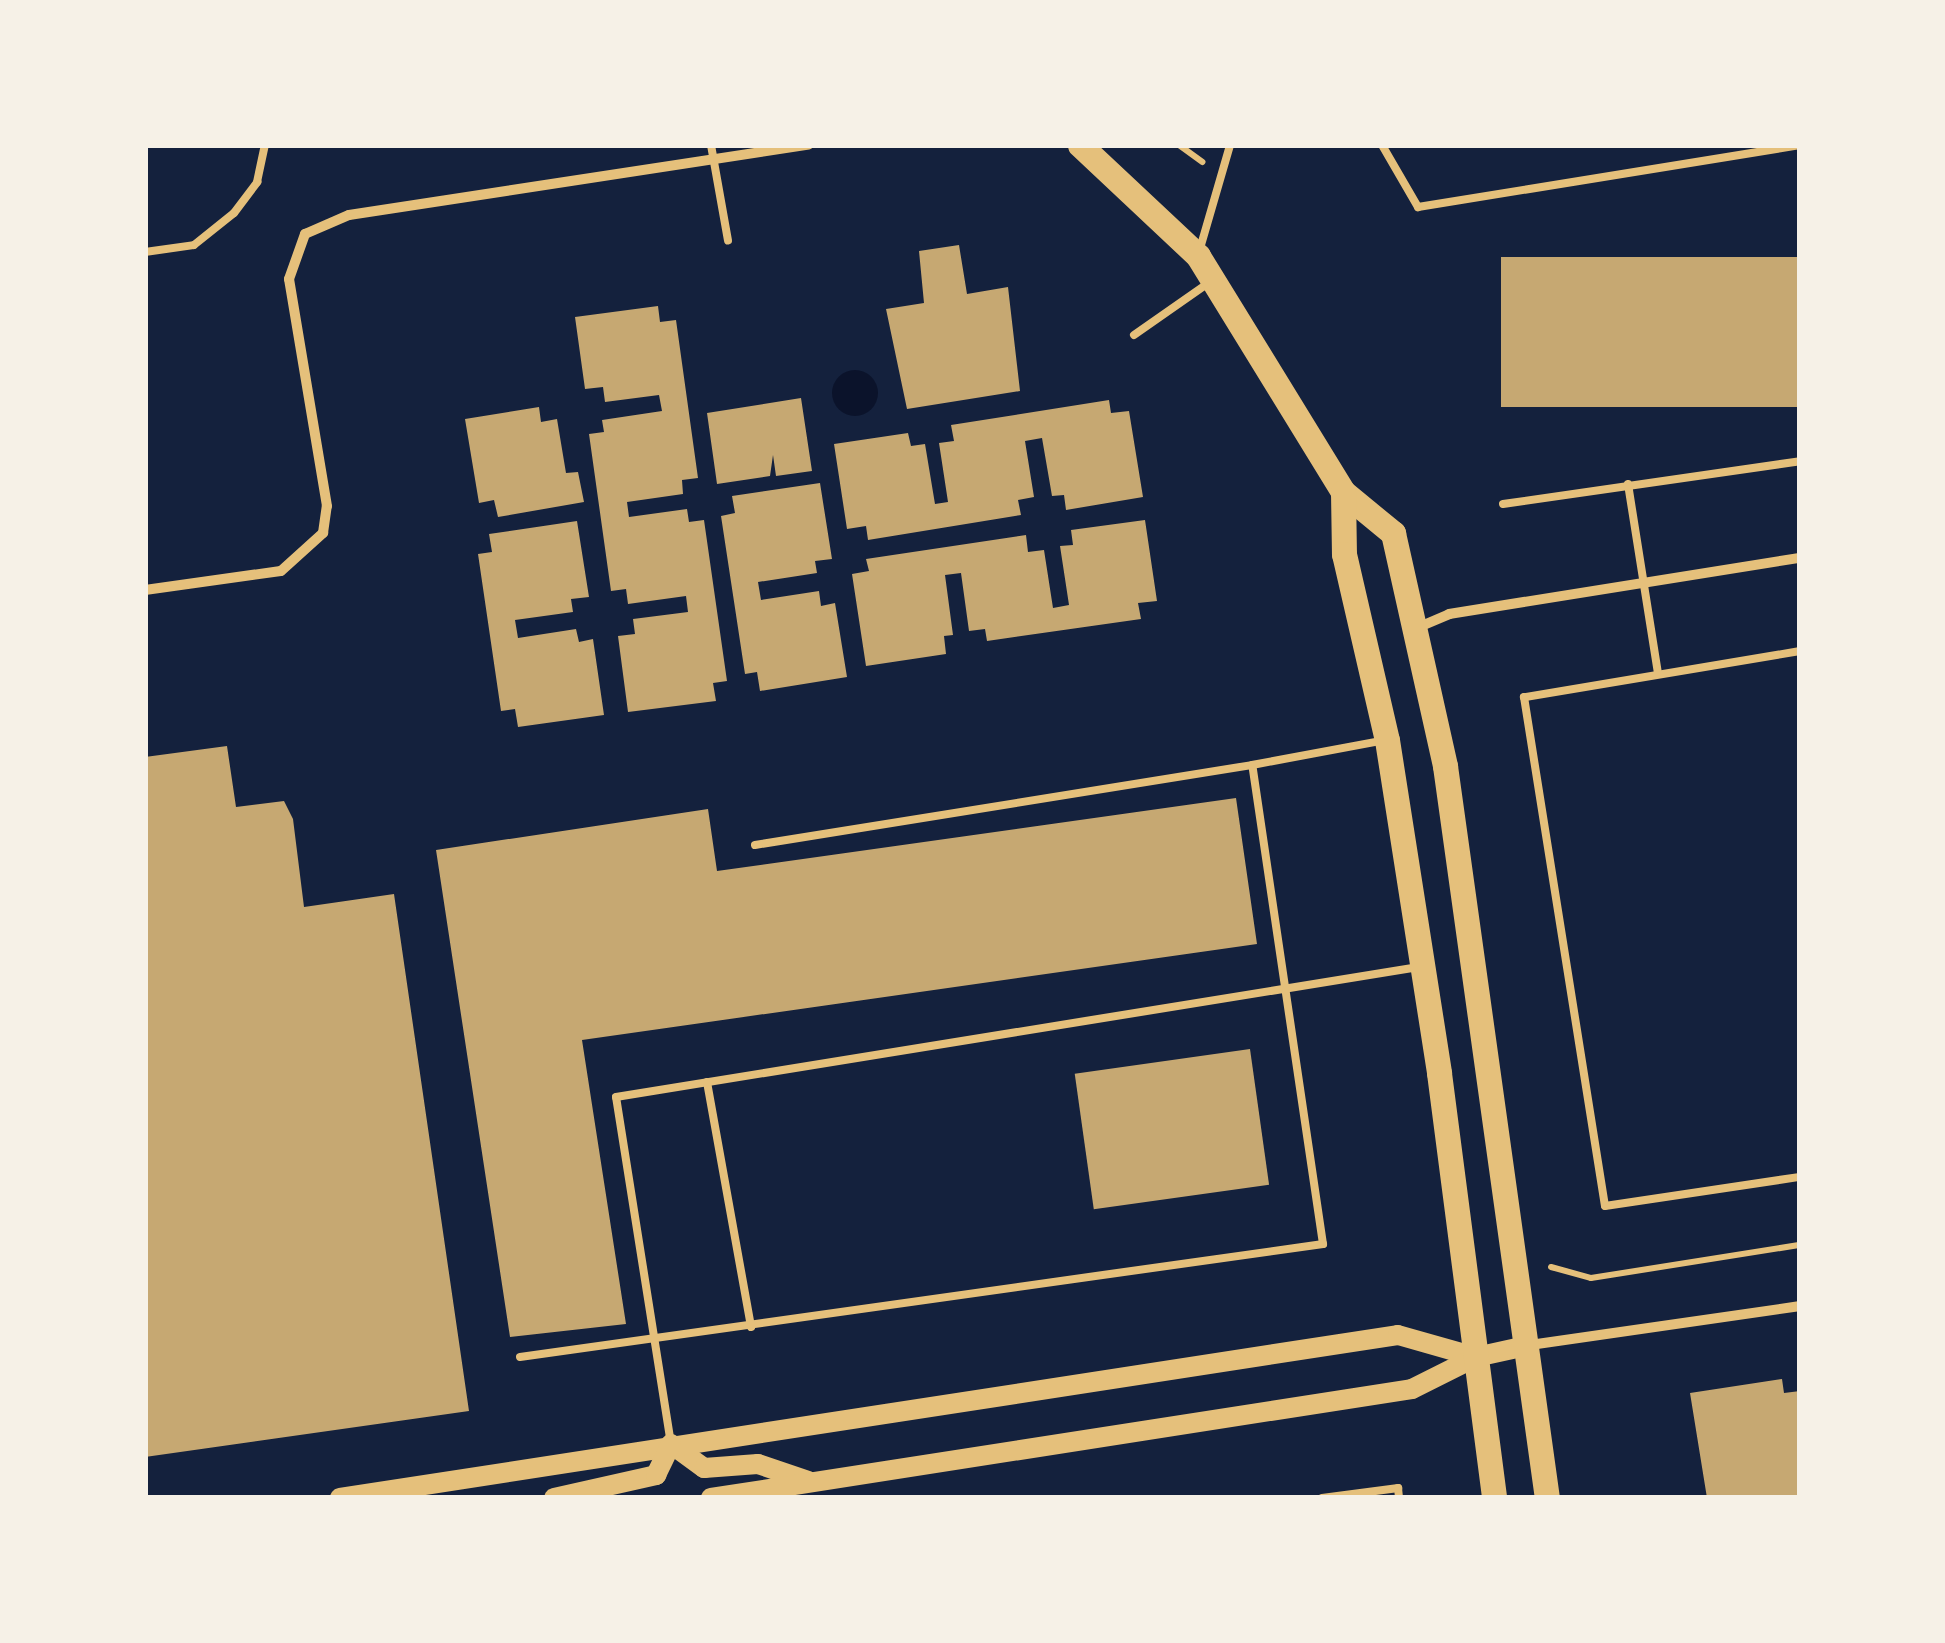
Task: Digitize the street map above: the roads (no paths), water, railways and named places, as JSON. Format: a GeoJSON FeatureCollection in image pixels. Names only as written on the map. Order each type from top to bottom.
{"type":"FeatureCollection","features":[{"type":"Feature","properties":{"kind":"main road"},"geometry":{"type":"LineString","coordinates":[[1080,145],[1198,256],[1343,492],[1393,534],[1419,626],[1530,1345],[1547,1498]]}},
{"type":"Feature","properties":{"kind":"main road"},"geometry":{"type":"LineString","coordinates":[[1343,492],[1344,554],[1387,740],[1494,1498]]}},
{"type":"Feature","properties":{"kind":"main road"},"geometry":{"type":"LineString","coordinates":[[340,1498],[1398,1335],[1476,1357]]}},
{"type":"Feature","properties":{"kind":"main road"},"geometry":{"type":"LineString","coordinates":[[711,1498],[1396,1392],[1476,1357],[1530,1345]]}},
{"type":"Feature","properties":{"kind":"main road"},"geometry":{"type":"LineString","coordinates":[[672,1444],[704,1468],[758,1464],[810,1482]]}},
{"type":"Feature","properties":{"kind":"main road"},"geometry":{"type":"LineString","coordinates":[[554,1498],[656,1475],[672,1444]]}},
{"type":"Feature","properties":{"kind":"street"},"geometry":{"type":"LineString","coordinates":[[145,590],[281,571],[322,534],[326,506],[289,279],[305,234],[349,215],[809,145]]}},
{"type":"Feature","properties":{"kind":"street"},"geometry":{"type":"LineString","coordinates":[[1419,626],[1800,558]]}},
{"type":"Feature","properties":{"kind":"street"},"geometry":{"type":"LineString","coordinates":[[1530,1345],[1800,1306]]}},
{"type":"Feature","properties":{"kind":"lane"},"geometry":{"type":"LineString","coordinates":[[145,252],[194,245],[234,214],[257,182],[266,145]]}},
{"type":"Feature","properties":{"kind":"lane"},"geometry":{"type":"LineString","coordinates":[[711,145],[728,240]]}},
{"type":"Feature","properties":{"kind":"lane"},"geometry":{"type":"LineString","coordinates":[[1198,256],[1230,145]]}},
{"type":"Feature","properties":{"kind":"lane"},"geometry":{"type":"LineString","coordinates":[[1382,145],[1418,208],[1800,145]]}},
{"type":"Feature","properties":{"kind":"lane"},"geometry":{"type":"LineString","coordinates":[[1134,335],[1215,278]]}},
{"type":"Feature","properties":{"kind":"lane"},"geometry":{"type":"LineString","coordinates":[[1503,504],[1800,461]]}},
{"type":"Feature","properties":{"kind":"lane"},"geometry":{"type":"LineString","coordinates":[[1628,484],[1658,674]]}},
{"type":"Feature","properties":{"kind":"lane"},"geometry":{"type":"LineString","coordinates":[[1800,650],[1524,697],[1605,1206],[1800,1177]]}},
{"type":"Feature","properties":{"kind":"lane"},"geometry":{"type":"LineString","coordinates":[[754,844],[1387,740]]}},
{"type":"Feature","properties":{"kind":"lane"},"geometry":{"type":"LineString","coordinates":[[520,1357],[1323,1244],[1252,765]]}},
{"type":"Feature","properties":{"kind":"lane"},"geometry":{"type":"LineString","coordinates":[[672,1444],[616,1096],[1420,967]]}},
{"type":"Feature","properties":{"kind":"lane"},"geometry":{"type":"LineString","coordinates":[[708,1082],[752,1327]]}},
{"type":"Feature","properties":{"kind":"lane"},"geometry":{"type":"LineString","coordinates":[[1322,1498],[1398,1488],[1399,1498]]}},
{"type":"Feature","properties":{"kind":"water"},"geometry":{"type":"Polygon","coordinates":[[[855,370],[871,377],[878,393],[871,409],[855,416],[839,409],[832,393],[839,377],[855,370]]]}}]}
